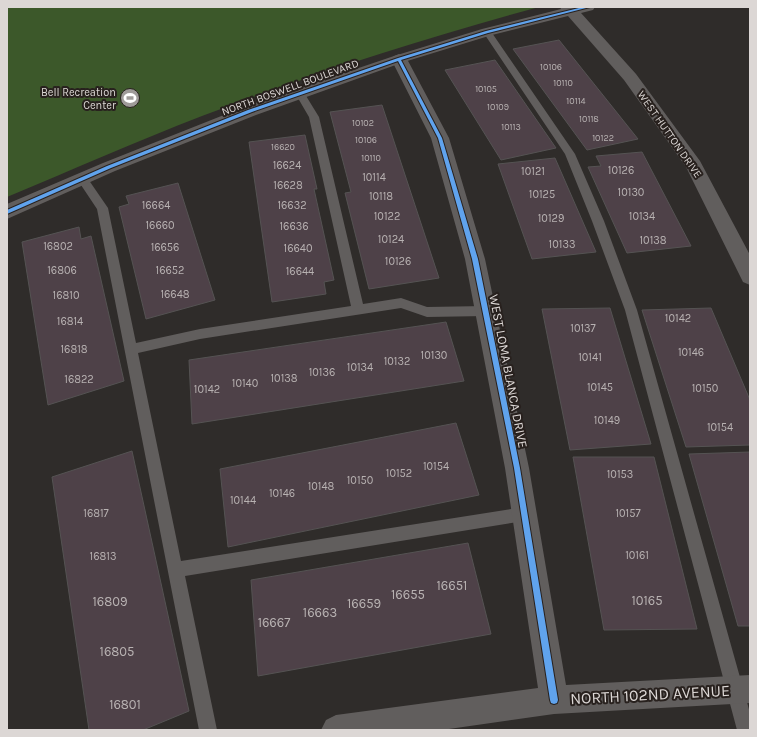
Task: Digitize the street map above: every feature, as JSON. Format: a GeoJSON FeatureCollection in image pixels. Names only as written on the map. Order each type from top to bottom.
{"type":"FeatureCollection","features":[{"type":"Feature","properties":{"kind":"street","name":"NORTH BOSWELL BOULEVARD"},"geometry":{"type":"LineString","coordinates":[[7,212],[82,179],[243,114],[300,93],[399,59],[487,32],[568,9],[588,7]]}},
{"type":"Feature","properties":{"kind":"street","name":"WEST HUTTON DRIVE"},"geometry":{"type":"LineString","coordinates":[[568,9],[630,77],[694,165],[736,246],[750,278]]}},
{"type":"Feature","properties":{"kind":"street","name":"WEST LOMA BLANCA DRIVE"},"geometry":{"type":"LineString","coordinates":[[399,59],[440,138],[475,259],[517,468],[554,700]]}},
{"type":"Feature","properties":{"kind":"street","name":"NORTH 102ND AVENUE"},"geometry":{"type":"LineString","coordinates":[[336,730],[554,700],[742,689]]}},
{"type":"Feature","properties":{"kind":"lane"},"geometry":{"type":"LineString","coordinates":[[487,32],[570,154],[598,221],[631,310],[742,689],[746,730]]}},
{"type":"Feature","properties":{"kind":"lane"},"geometry":{"type":"LineString","coordinates":[[300,93],[314,117],[358,309]]}},
{"type":"Feature","properties":{"kind":"lane"},"geometry":{"type":"LineString","coordinates":[[82,179],[102,208],[208,730]]}},
{"type":"Feature","properties":{"kind":"lane"},"geometry":{"type":"LineString","coordinates":[[130,350],[200,334],[401,303],[427,312],[486,311]]}},
{"type":"Feature","properties":{"kind":"lane"},"geometry":{"type":"LineString","coordinates":[[175,570],[524,514]]}},
{"type":"Feature","properties":{"kind":"green space","name":"Bell Recreation Center"},"geometry":{"type":"Polygon","coordinates":[[[7,7],[539,7],[411,44],[327,71],[243,101],[129,145],[7,197],[7,7]]]}},
{"type":"Feature","properties":{"kind":"building"},"geometry":{"type":"Polygon","coordinates":[[[559,40],[638,139],[587,150],[513,49],[559,40]]]}},
{"type":"Feature","properties":{"kind":"building"},"geometry":{"type":"Polygon","coordinates":[[[495,60],[556,148],[501,160],[445,70],[495,60]]]}},
{"type":"Feature","properties":{"kind":"building"},"geometry":{"type":"Polygon","coordinates":[[[382,105],[439,278],[369,289],[345,193],[351,192],[330,112],[382,105]]]}},
{"type":"Feature","properties":{"kind":"building"},"geometry":{"type":"Polygon","coordinates":[[[305,135],[317,189],[314,189],[334,280],[324,282],[326,294],[272,302],[249,142],[305,135]]]}},
{"type":"Feature","properties":{"kind":"building"},"geometry":{"type":"Polygon","coordinates":[[[642,152],[691,246],[627,253],[588,167],[601,166],[596,156],[642,152]]]}},
{"type":"Feature","properties":{"kind":"building"},"geometry":{"type":"Polygon","coordinates":[[[555,158],[596,252],[532,259],[498,164],[555,158]]]}},
{"type":"Feature","properties":{"kind":"building"},"geometry":{"type":"Polygon","coordinates":[[[178,183],[215,300],[146,319],[119,207],[129,204],[126,196],[178,183]]]}},
{"type":"Feature","properties":{"kind":"building"},"geometry":{"type":"Polygon","coordinates":[[[79,227],[81,239],[91,236],[124,381],[48,405],[22,242],[79,227]]]}},
{"type":"Feature","properties":{"kind":"building"},"geometry":{"type":"Polygon","coordinates":[[[610,308],[651,444],[570,450],[542,309],[610,308]]]}},
{"type":"Feature","properties":{"kind":"building"},"geometry":{"type":"Polygon","coordinates":[[[711,308],[750,400],[750,445],[686,447],[642,310],[711,308]]]}},
{"type":"Feature","properties":{"kind":"building"},"geometry":{"type":"Polygon","coordinates":[[[446,322],[464,381],[192,424],[189,360],[446,322]]]}},
{"type":"Feature","properties":{"kind":"building"},"geometry":{"type":"Polygon","coordinates":[[[456,423],[479,495],[228,547],[220,469],[456,423]]]}},
{"type":"Feature","properties":{"kind":"building"},"geometry":{"type":"Polygon","coordinates":[[[132,451],[189,711],[143,730],[89,730],[52,477],[132,451]]]}},
{"type":"Feature","properties":{"kind":"building"},"geometry":{"type":"Polygon","coordinates":[[[750,452],[750,626],[738,626],[689,454],[750,452]]]}},
{"type":"Feature","properties":{"kind":"building"},"geometry":{"type":"Polygon","coordinates":[[[573,457],[654,457],[697,629],[604,630],[573,457]]]}},
{"type":"Feature","properties":{"kind":"building"},"geometry":{"type":"Polygon","coordinates":[[[468,543],[491,634],[258,676],[251,580],[468,543]]]}},
{"type":"Feature","properties":{"kind":"cycle path"},"geometry":{"type":"LineString","coordinates":[[7,212],[109,167],[250,111],[399,59],[487,32],[588,7]]}},
{"type":"Feature","properties":{"kind":"cycle path"},"geometry":{"type":"LineString","coordinates":[[399,59],[440,138],[475,259],[517,468],[554,700]]}},
{"type":"Feature","properties":{"kind":"place","name":"Bell Recreation Center"},"geometry":{"type":"Point","coordinates":[130,98]}}]}
